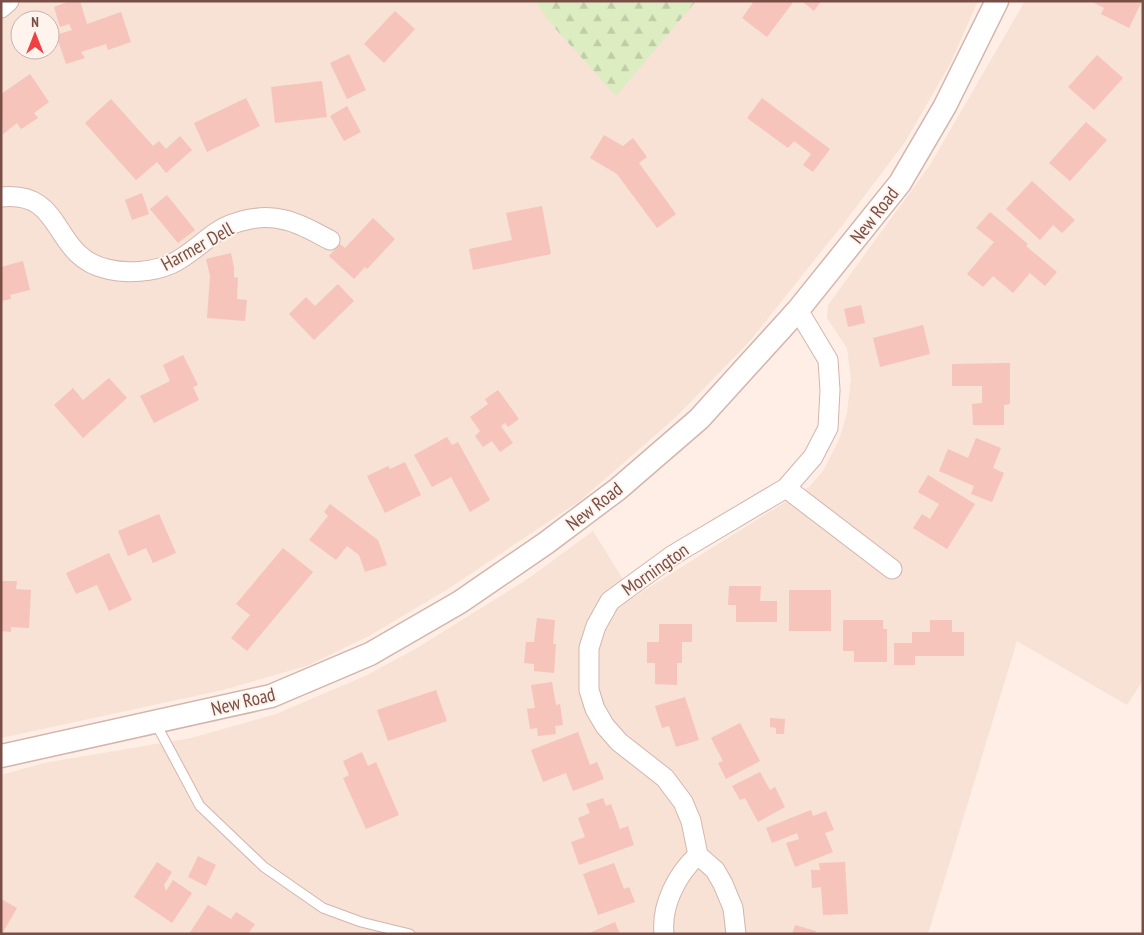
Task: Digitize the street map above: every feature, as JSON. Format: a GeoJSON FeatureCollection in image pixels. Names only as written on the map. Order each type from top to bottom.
{"type":"FeatureCollection","features":[{"type":"Feature","properties":{"kind":"street"},"geometry":{"type":"LineString","coordinates":[[1,8],[9,1]]}},
{"type":"Feature","properties":{"kind":"street","name":"New Road"},"geometry":{"type":"LineString","coordinates":[[1,756],[271,696],[370,654],[460,602],[546,543],[618,489],[699,419],[798,310],[900,183],[945,106],[997,1]]}},
{"type":"Feature","properties":{"kind":"street","name":"Harmer Dell"},"geometry":{"type":"LineString","coordinates":[[1,197],[36,201],[49,212],[63,238],[75,252],[90,264],[109,270],[136,272],[172,264],[218,232],[255,218],[286,220],[330,240]]}},
{"type":"Feature","properties":{"kind":"street","name":"Mornington"},"geometry":{"type":"LineString","coordinates":[[698,855],[691,821],[683,802],[665,778],[619,742],[605,726],[595,709],[589,690],[589,648],[596,626],[610,601],[673,555],[786,488],[813,457],[828,428],[830,390],[828,360],[798,310]]}},
{"type":"Feature","properties":{"kind":"street"},"geometry":{"type":"LineString","coordinates":[[786,488],[892,569]]}},
{"type":"Feature","properties":{"kind":"street"},"geometry":{"type":"LineString","coordinates":[[664,934],[666,906],[669,898],[687,864],[698,855],[715,870],[724,884],[733,908],[736,934]]}},
{"type":"Feature","properties":{"kind":"lane"},"geometry":{"type":"LineString","coordinates":[[155,722],[200,806],[264,866],[323,908],[361,922],[410,934]]}},
{"type":"Feature","properties":{"kind":"shaded area"},"geometry":{"type":"Polygon","coordinates":[[[1,1],[978,1],[950,64],[905,142],[844,223],[749,342],[677,416],[581,500],[448,589],[369,636],[309,665],[223,690],[1,738],[1,1]]]}},
{"type":"Feature","properties":{"kind":"shaded area"},"geometry":{"type":"Polygon","coordinates":[[[1025,1],[1143,1],[1143,680],[1127,705],[1017,641],[928,934],[1,934],[1,775],[44,763],[191,738],[276,714],[365,676],[417,648],[529,578],[593,531],[634,597],[809,487],[823,471],[839,440],[847,413],[851,379],[847,348],[827,318],[828,305],[930,165],[1025,1]]]}},
{"type":"Feature","properties":{"kind":"green space"},"geometry":{"type":"Polygon","coordinates":[[[535,1],[696,1],[616,96],[554,27],[535,1]]]}},
{"type":"Feature","properties":{"kind":"building"},"geometry":{"type":"Polygon","coordinates":[[[70,1],[80,1],[87,24],[121,12],[131,42],[108,50],[106,44],[81,52],[85,58],[66,64],[60,47],[60,34],[72,30],[69,24],[60,27],[60,10],[55,10],[54,7],[70,1]]]}},
{"type":"Feature","properties":{"kind":"building"},"geometry":{"type":"Polygon","coordinates":[[[754,1],[794,1],[767,37],[742,18],[754,1]]]}},
{"type":"Feature","properties":{"kind":"building"},"geometry":{"type":"Polygon","coordinates":[[[802,1],[821,1],[814,11],[802,1]]]}},
{"type":"Feature","properties":{"kind":"building"},"geometry":{"type":"Polygon","coordinates":[[[1091,1],[1142,1],[1129,28],[1101,14],[1104,8],[1091,1]]]}},
{"type":"Feature","properties":{"kind":"building"},"geometry":{"type":"Polygon","coordinates":[[[395,11],[415,29],[384,63],[364,44],[395,11]]]}},
{"type":"Feature","properties":{"kind":"building"},"geometry":{"type":"Polygon","coordinates":[[[349,54],[366,90],[347,99],[330,63],[349,54]]]}},
{"type":"Feature","properties":{"kind":"building"},"geometry":{"type":"Polygon","coordinates":[[[1097,55],[1123,78],[1094,110],[1068,87],[1097,55]]]}},
{"type":"Feature","properties":{"kind":"building"},"geometry":{"type":"Polygon","coordinates":[[[30,74],[49,102],[34,113],[38,118],[21,129],[17,123],[3,134],[1,94],[30,74]]]}},
{"type":"Feature","properties":{"kind":"building"},"geometry":{"type":"Polygon","coordinates":[[[322,81],[327,117],[275,123],[271,87],[322,81]]]}},
{"type":"Feature","properties":{"kind":"building"},"geometry":{"type":"Polygon","coordinates":[[[246,98],[260,126],[207,152],[194,123],[246,98]]]}},
{"type":"Feature","properties":{"kind":"building"},"geometry":{"type":"Polygon","coordinates":[[[762,98],[830,149],[813,172],[803,165],[811,154],[794,141],[788,148],[747,118],[762,98]]]}},
{"type":"Feature","properties":{"kind":"building"},"geometry":{"type":"Polygon","coordinates":[[[111,99],[153,146],[159,141],[166,149],[180,136],[192,150],[166,173],[157,162],[136,180],[85,123],[111,99]]]}},
{"type":"Feature","properties":{"kind":"building"},"geometry":{"type":"Polygon","coordinates":[[[347,106],[361,132],[344,141],[330,116],[347,106]]]}},
{"type":"Feature","properties":{"kind":"building"},"geometry":{"type":"Polygon","coordinates":[[[1086,122],[1107,140],[1070,181],[1049,163],[1086,122]]]}},
{"type":"Feature","properties":{"kind":"building"},"geometry":{"type":"Polygon","coordinates":[[[604,135],[623,146],[633,138],[647,157],[639,163],[676,214],[657,228],[617,174],[590,158],[604,135]]]}},
{"type":"Feature","properties":{"kind":"building"},"geometry":{"type":"Polygon","coordinates":[[[1032,181],[1075,220],[1062,233],[1053,225],[1040,240],[1006,209],[1032,181]]]}},
{"type":"Feature","properties":{"kind":"building"},"geometry":{"type":"Polygon","coordinates":[[[142,193],[149,214],[132,220],[125,200],[142,193]]]}},
{"type":"Feature","properties":{"kind":"building"},"geometry":{"type":"Polygon","coordinates":[[[167,195],[195,230],[178,243],[150,209],[167,195]]]}},
{"type":"Feature","properties":{"kind":"building"},"geometry":{"type":"Polygon","coordinates":[[[542,206],[551,254],[473,270],[469,249],[512,240],[506,213],[542,206]]]}},
{"type":"Feature","properties":{"kind":"building"},"geometry":{"type":"Polygon","coordinates":[[[990,212],[1028,244],[1026,246],[1057,272],[1045,286],[1030,273],[1013,293],[993,276],[983,287],[967,274],[994,242],[976,228],[990,212]]]}},
{"type":"Feature","properties":{"kind":"building"},"geometry":{"type":"Polygon","coordinates":[[[373,218],[395,239],[367,269],[365,267],[354,279],[329,256],[340,244],[345,248],[373,218]]]}},
{"type":"Feature","properties":{"kind":"building"},"geometry":{"type":"Polygon","coordinates":[[[231,253],[234,277],[238,278],[237,299],[247,300],[245,321],[207,318],[210,276],[206,259],[231,253]]]}},
{"type":"Feature","properties":{"kind":"building"},"geometry":{"type":"Polygon","coordinates":[[[23,261],[30,290],[10,295],[11,299],[1,301],[1,267],[23,261]]]}},
{"type":"Feature","properties":{"kind":"building"},"geometry":{"type":"Polygon","coordinates":[[[338,284],[354,301],[314,340],[289,314],[306,297],[315,306],[338,284]]]}},
{"type":"Feature","properties":{"kind":"building"},"geometry":{"type":"Polygon","coordinates":[[[861,305],[865,323],[848,327],[844,309],[861,305]]]}},
{"type":"Feature","properties":{"kind":"building"},"geometry":{"type":"Polygon","coordinates":[[[923,325],[930,354],[880,367],[873,338],[923,325]]]}},
{"type":"Feature","properties":{"kind":"building"},"geometry":{"type":"Polygon","coordinates":[[[183,355],[198,385],[193,387],[199,400],[154,423],[140,396],[170,381],[163,365],[183,355]]]}},
{"type":"Feature","properties":{"kind":"building"},"geometry":{"type":"Polygon","coordinates":[[[1010,363],[1010,404],[1004,405],[1004,425],[973,425],[972,404],[982,403],[982,386],[952,386],[952,364],[1010,363]]]}},
{"type":"Feature","properties":{"kind":"building"},"geometry":{"type":"Polygon","coordinates":[[[109,378],[127,398],[83,438],[54,405],[73,388],[83,400],[109,378]]]}},
{"type":"Feature","properties":{"kind":"building"},"geometry":{"type":"Polygon","coordinates":[[[498,390],[519,419],[508,427],[505,423],[501,426],[513,443],[500,452],[492,441],[483,447],[475,436],[480,431],[470,417],[488,404],[485,399],[498,390]]]}},
{"type":"Feature","properties":{"kind":"building"},"geometry":{"type":"Polygon","coordinates":[[[447,437],[452,445],[458,442],[490,500],[470,512],[451,477],[432,487],[414,455],[447,437]]]}},
{"type":"Feature","properties":{"kind":"building"},"geometry":{"type":"Polygon","coordinates":[[[976,438],[1001,448],[993,468],[1004,473],[992,502],[971,494],[974,486],[939,471],[948,449],[968,458],[976,438]]]}},
{"type":"Feature","properties":{"kind":"building"},"geometry":{"type":"Polygon","coordinates":[[[405,462],[421,495],[385,513],[367,476],[388,466],[390,469],[405,462]]]}},
{"type":"Feature","properties":{"kind":"building"},"geometry":{"type":"Polygon","coordinates":[[[928,475],[975,504],[947,549],[913,528],[922,514],[930,519],[939,504],[918,492],[928,475]]]}},
{"type":"Feature","properties":{"kind":"building"},"geometry":{"type":"Polygon","coordinates":[[[330,504],[378,540],[387,565],[365,572],[359,555],[347,546],[336,560],[309,540],[328,516],[324,512],[330,504]]]}},
{"type":"Feature","properties":{"kind":"building"},"geometry":{"type":"Polygon","coordinates":[[[159,514],[176,553],[153,563],[146,548],[128,556],[118,531],[159,514]]]}},
{"type":"Feature","properties":{"kind":"building"},"geometry":{"type":"Polygon","coordinates":[[[283,548],[313,572],[247,651],[231,638],[250,615],[236,604],[283,548]]]}},
{"type":"Feature","properties":{"kind":"building"},"geometry":{"type":"Polygon","coordinates":[[[109,553],[132,600],[109,611],[97,585],[76,594],[66,573],[109,553]]]}},
{"type":"Feature","properties":{"kind":"building"},"geometry":{"type":"Polygon","coordinates":[[[1,581],[17,581],[16,589],[31,590],[29,628],[11,627],[11,632],[1,631],[1,581]]]}},
{"type":"Feature","properties":{"kind":"building"},"geometry":{"type":"Polygon","coordinates":[[[729,586],[761,586],[760,601],[777,601],[777,622],[736,622],[736,605],[728,605],[729,586]]]}},
{"type":"Feature","properties":{"kind":"building"},"geometry":{"type":"Polygon","coordinates":[[[789,590],[831,590],[831,631],[789,631],[789,590]]]}},
{"type":"Feature","properties":{"kind":"building"},"geometry":{"type":"Polygon","coordinates":[[[537,618],[555,620],[553,644],[556,644],[554,673],[534,671],[534,664],[524,663],[526,642],[534,642],[537,618]]]}},
{"type":"Feature","properties":{"kind":"building"},"geometry":{"type":"Polygon","coordinates":[[[843,620],[883,620],[883,629],[887,629],[887,662],[854,662],[854,651],[843,651],[843,620]]]}},
{"type":"Feature","properties":{"kind":"building"},"geometry":{"type":"Polygon","coordinates":[[[930,620],[952,620],[952,632],[964,632],[964,656],[915,656],[915,665],[894,665],[894,643],[912,643],[912,632],[930,632],[930,620]]]}},
{"type":"Feature","properties":{"kind":"building"},"geometry":{"type":"Polygon","coordinates":[[[659,624],[692,624],[692,642],[682,642],[682,663],[677,663],[677,685],[655,684],[655,663],[647,663],[647,642],[659,642],[659,624]]]}},
{"type":"Feature","properties":{"kind":"building"},"geometry":{"type":"Polygon","coordinates":[[[552,682],[556,705],[560,704],[563,725],[555,726],[556,734],[538,736],[537,728],[530,729],[527,709],[535,708],[531,685],[552,682]]]}},
{"type":"Feature","properties":{"kind":"building"},"geometry":{"type":"Polygon","coordinates":[[[436,690],[447,721],[388,741],[377,710],[436,690]]]}},
{"type":"Feature","properties":{"kind":"building"},"geometry":{"type":"Polygon","coordinates":[[[685,697],[699,740],[676,747],[669,726],[662,728],[655,706],[685,697]]]}},
{"type":"Feature","properties":{"kind":"building"},"geometry":{"type":"Polygon","coordinates":[[[770,718],[785,719],[784,734],[776,734],[776,728],[770,727],[770,718]]]}},
{"type":"Feature","properties":{"kind":"building"},"geometry":{"type":"Polygon","coordinates":[[[740,723],[760,761],[726,779],[718,763],[723,761],[711,738],[740,723]]]}},
{"type":"Feature","properties":{"kind":"building"},"geometry":{"type":"Polygon","coordinates":[[[578,732],[590,765],[597,762],[604,779],[573,791],[566,773],[543,782],[531,750],[578,732]]]}},
{"type":"Feature","properties":{"kind":"building"},"geometry":{"type":"Polygon","coordinates":[[[362,752],[368,766],[376,762],[399,815],[366,829],[343,778],[349,775],[343,761],[362,752]]]}},
{"type":"Feature","properties":{"kind":"building"},"geometry":{"type":"Polygon","coordinates":[[[760,772],[770,790],[775,787],[785,807],[758,822],[745,798],[740,800],[732,786],[760,772]]]}},
{"type":"Feature","properties":{"kind":"building"},"geometry":{"type":"Polygon","coordinates":[[[603,798],[606,806],[611,804],[620,829],[628,826],[634,845],[579,865],[571,842],[585,837],[578,818],[590,813],[586,804],[603,798]]]}},
{"type":"Feature","properties":{"kind":"building"},"geometry":{"type":"Polygon","coordinates":[[[811,810],[813,816],[826,811],[834,830],[825,833],[833,852],[795,867],[786,843],[799,839],[797,833],[772,843],[766,828],[811,810]]]}},
{"type":"Feature","properties":{"kind":"building"},"geometry":{"type":"Polygon","coordinates":[[[198,856],[216,865],[206,886],[188,877],[198,856]]]}},
{"type":"Feature","properties":{"kind":"building"},"geometry":{"type":"Polygon","coordinates":[[[157,862],[172,872],[164,885],[166,891],[173,880],[192,893],[172,923],[134,897],[157,862]]]}},
{"type":"Feature","properties":{"kind":"building"},"geometry":{"type":"Polygon","coordinates":[[[845,862],[848,914],[823,915],[821,887],[812,888],[811,870],[820,870],[819,863],[845,862]]]}},
{"type":"Feature","properties":{"kind":"building"},"geometry":{"type":"Polygon","coordinates":[[[614,863],[624,889],[629,887],[635,902],[598,915],[583,874],[614,863]]]}},
{"type":"Feature","properties":{"kind":"building"},"geometry":{"type":"Polygon","coordinates":[[[1,899],[17,908],[2,934],[1,934],[1,899]]]}},
{"type":"Feature","properties":{"kind":"building"},"geometry":{"type":"Polygon","coordinates":[[[208,905],[231,919],[236,912],[255,924],[248,934],[189,934],[208,905]]]}},
{"type":"Feature","properties":{"kind":"building"},"geometry":{"type":"Polygon","coordinates":[[[615,922],[620,934],[587,934],[615,922]]]}},
{"type":"Feature","properties":{"kind":"building"},"geometry":{"type":"Polygon","coordinates":[[[795,925],[816,931],[815,934],[792,934],[795,925]]]}}]}
